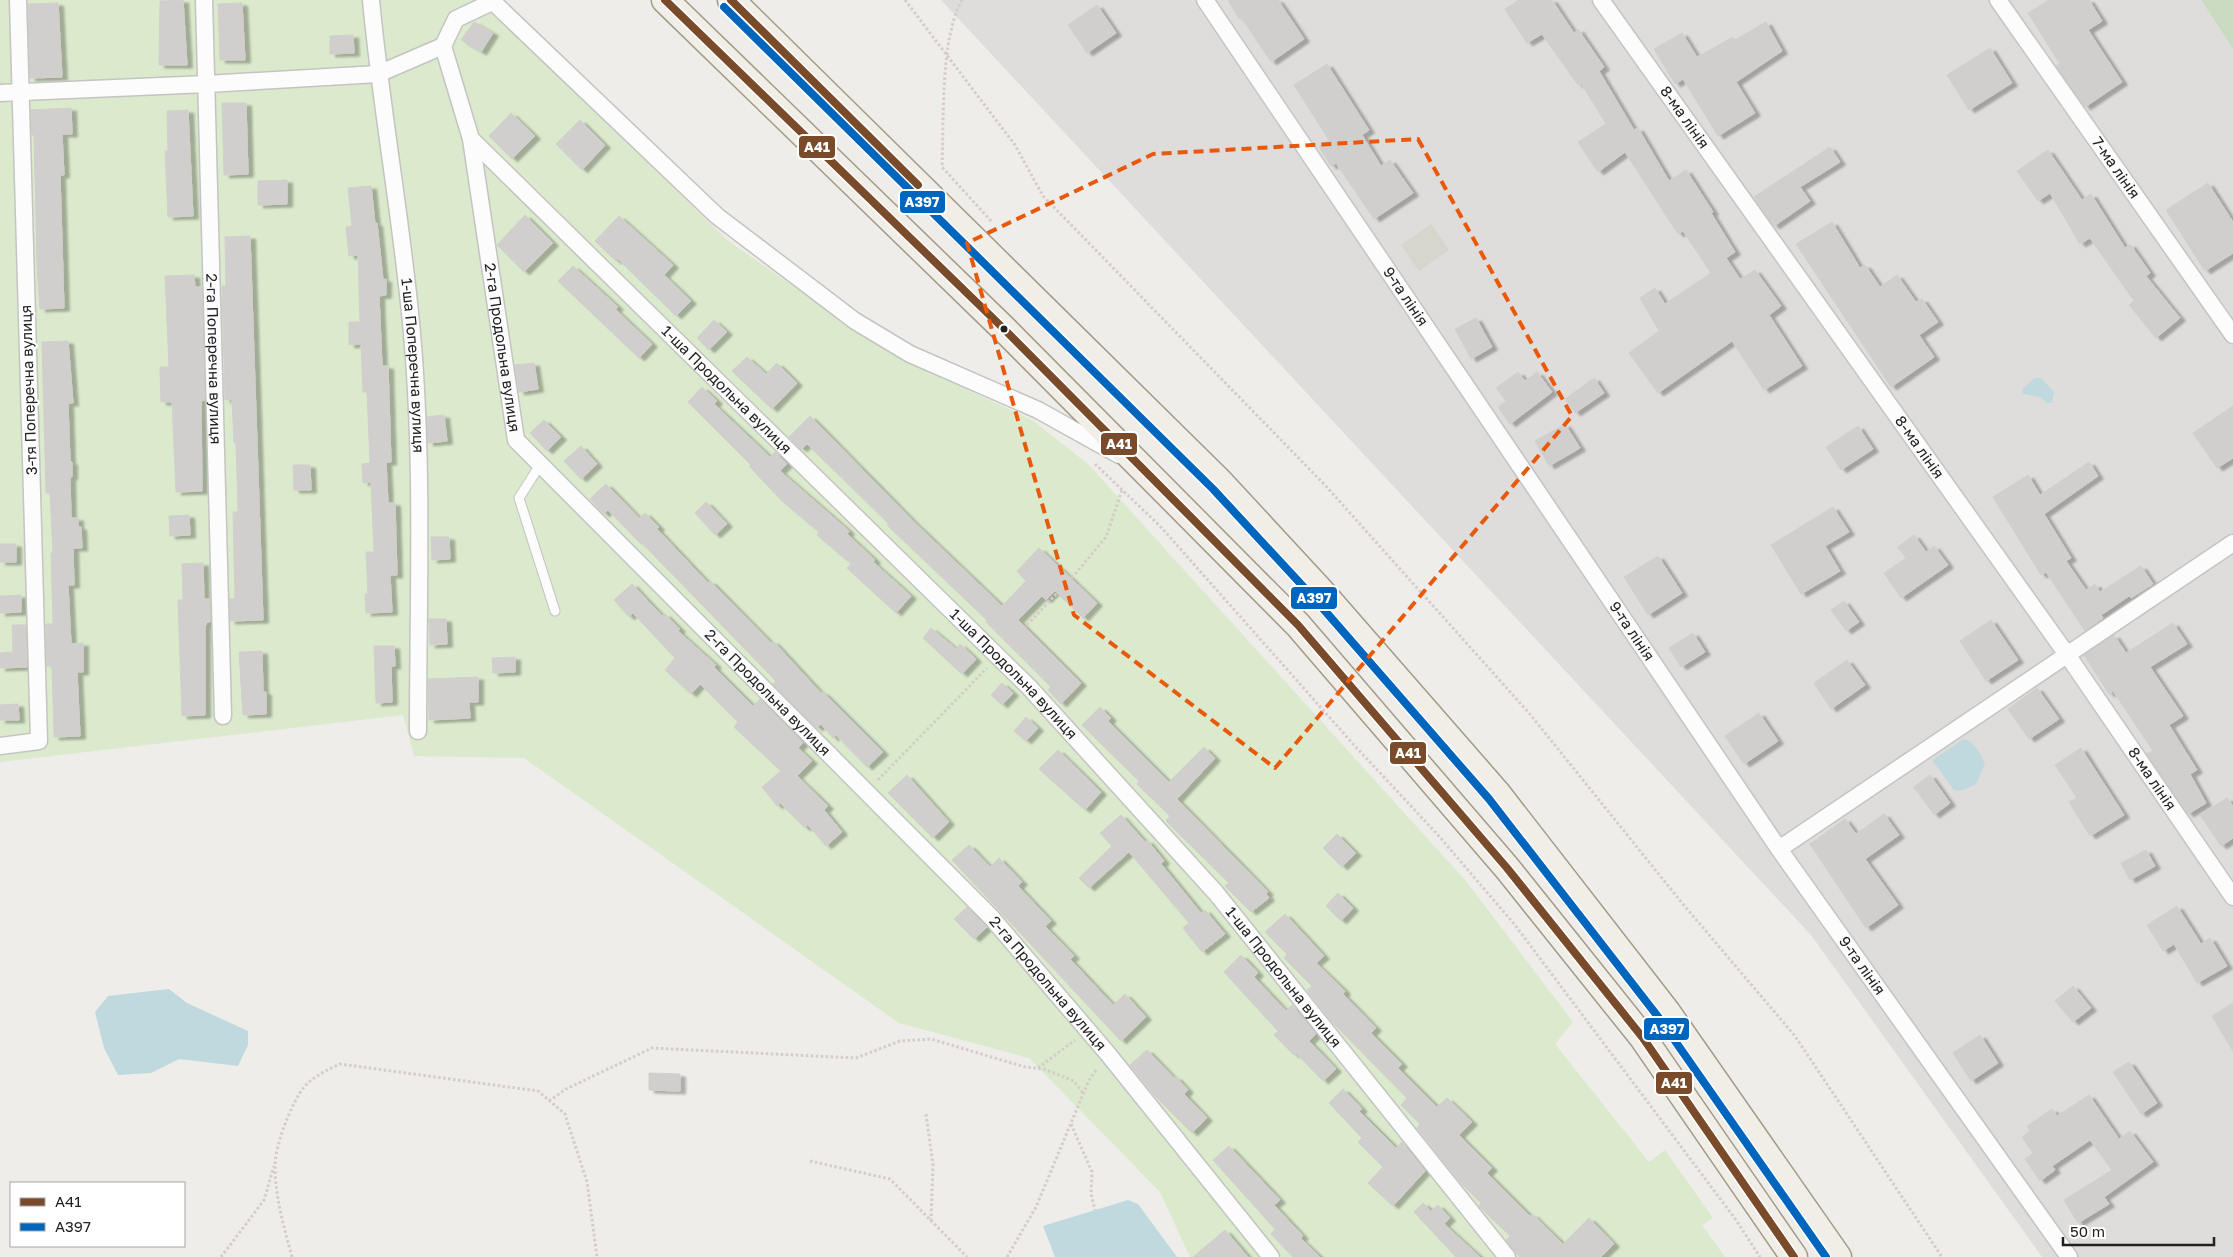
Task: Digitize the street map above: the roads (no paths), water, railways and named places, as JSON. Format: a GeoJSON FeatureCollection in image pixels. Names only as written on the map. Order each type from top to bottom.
{"type":"FeatureCollection","features":[{"type":"Feature","properties":{"kind":"main road"},"geometry":{"type":"LineString","coordinates":[[665,0],[1146,470],[1298,625],[1507,868],[1643,1038],[1794,1257]]}},
{"type":"Feature","properties":{"kind":"main road"},"geometry":{"type":"LineString","coordinates":[[731,0],[1220,482],[1319,589],[1497,793],[1666,1012],[1838,1257]]}},
{"type":"Feature","properties":{"kind":"street","name":"3-тя Поперечна вулиця"},"geometry":{"type":"LineString","coordinates":[[0,746],[39,741],[18,0]]}},
{"type":"Feature","properties":{"kind":"street","name":"2-га Поперечна вулиця"},"geometry":{"type":"LineString","coordinates":[[204,0],[223,716]]}},
{"type":"Feature","properties":{"kind":"street","name":"1-ша Поперечна вулиця"},"geometry":{"type":"LineString","coordinates":[[371,0],[378,74],[411,323],[418,465],[418,731]]}},
{"type":"Feature","properties":{"kind":"street","name":"9-та лінія"},"geometry":{"type":"LineString","coordinates":[[1205,0],[1780,849],[2069,1257]]}},
{"type":"Feature","properties":{"kind":"street","name":"8-ма лінія"},"geometry":{"type":"LineString","coordinates":[[1601,0],[2068,656],[2233,897]]}},
{"type":"Feature","properties":{"kind":"street","name":"7-ма лінія"},"geometry":{"type":"LineString","coordinates":[[1998,0],[2233,335]]}},
{"type":"Feature","properties":{"kind":"street"},"geometry":{"type":"LineString","coordinates":[[0,93],[378,74],[443,46],[456,19],[491,1],[717,216],[855,321],[910,354],[1038,410],[1146,470]]}},
{"type":"Feature","properties":{"kind":"street","name":"2-га Продольна вулиця"},"geometry":{"type":"LineString","coordinates":[[443,46],[471,139],[516,440],[990,917],[1108,1054],[1271,1257]]}},
{"type":"Feature","properties":{"kind":"street","name":"1-ша Продольна вулиця"},"geometry":{"type":"LineString","coordinates":[[471,139],[1029,687],[1216,894],[1506,1257]]}},
{"type":"Feature","properties":{"kind":"street"},"geometry":{"type":"LineString","coordinates":[[1780,849],[2233,543]]}},
{"type":"Feature","properties":{"kind":"lane"},"geometry":{"type":"LineString","coordinates":[[540,465],[519,498],[555,611]]}},
{"type":"Feature","properties":{"kind":"water"},"geometry":{"type":"Polygon","coordinates":[[[2034,378],[2041,378],[2054,392],[2052,403],[2047,403],[2040,397],[2023,394],[2022,390],[2034,378]]]}},
{"type":"Feature","properties":{"kind":"water"},"geometry":{"type":"Polygon","coordinates":[[[1964,739],[1974,745],[1985,764],[1976,784],[1961,791],[1954,790],[1932,760],[1964,739]]]}},
{"type":"Feature","properties":{"kind":"water"},"geometry":{"type":"Polygon","coordinates":[[[169,989],[187,1003],[248,1031],[248,1045],[238,1066],[179,1059],[151,1073],[118,1075],[104,1048],[95,1012],[108,996],[169,989]]]}},
{"type":"Feature","properties":{"kind":"water"},"geometry":{"type":"Polygon","coordinates":[[[1128,1200],[1138,1204],[1177,1257],[1055,1257],[1043,1226],[1128,1200]]]}}]}
